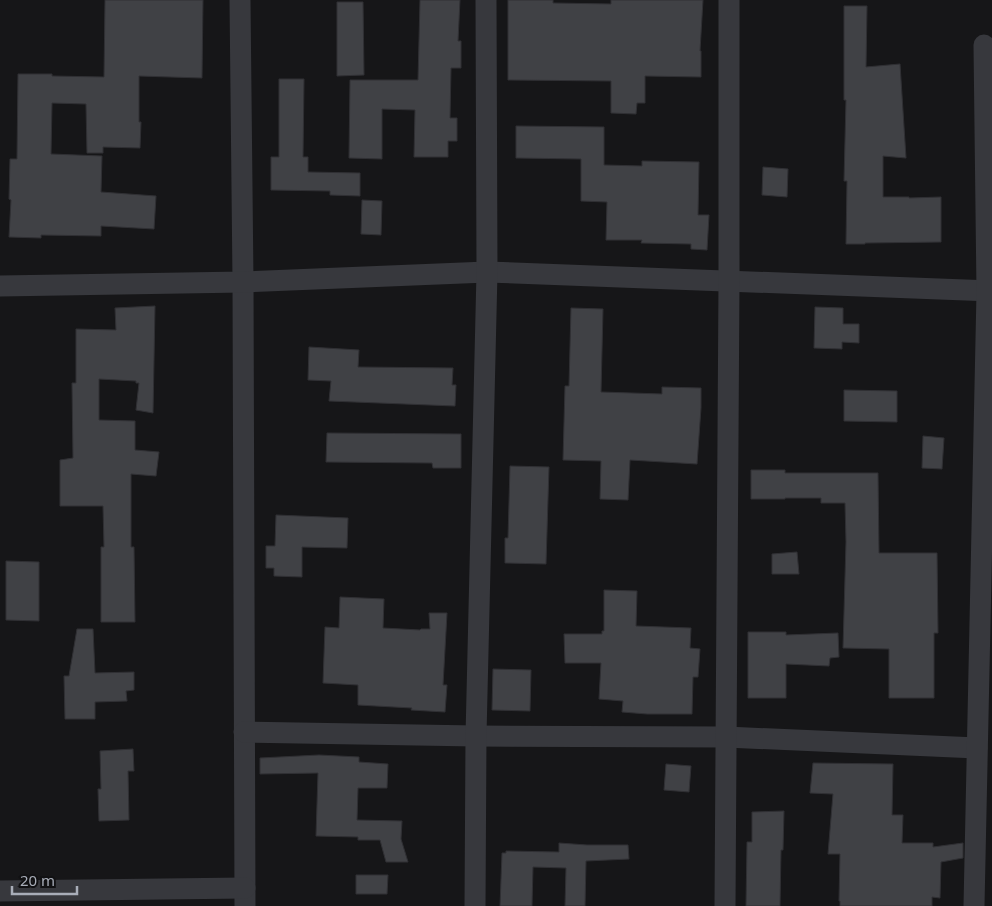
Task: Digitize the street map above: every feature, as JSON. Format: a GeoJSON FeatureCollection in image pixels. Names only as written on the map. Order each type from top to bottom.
{"type":"FeatureCollection","features":[{"type":"Feature","properties":{"kind":"street"},"geometry":{"type":"LineString","coordinates":[[0,891],[244,897],[243,282],[240,0]]}},
{"type":"Feature","properties":{"kind":"street"},"geometry":{"type":"LineString","coordinates":[[475,906],[476,736],[487,272],[486,0]]}},
{"type":"Feature","properties":{"kind":"street"},"geometry":{"type":"LineString","coordinates":[[725,906],[729,0]]}},
{"type":"Feature","properties":{"kind":"street"},"geometry":{"type":"LineString","coordinates":[[974,906],[984,835],[977,748],[989,292],[984,45]]}},
{"type":"Feature","properties":{"kind":"street"},"geometry":{"type":"LineString","coordinates":[[0,286],[243,282],[487,272],[989,292]]}},
{"type":"Feature","properties":{"kind":"street"},"geometry":{"type":"LineString","coordinates":[[244,732],[476,736],[726,737],[977,748]]}},
{"type":"Feature","properties":{"kind":"building"},"geometry":{"type":"Polygon","coordinates":[[[105,0],[203,0],[202,78],[139,76],[140,148],[103,147],[103,153],[87,153],[86,104],[52,103],[51,154],[102,156],[101,192],[156,196],[154,229],[101,226],[101,236],[41,235],[41,238],[9,237],[11,200],[9,199],[10,159],[17,159],[18,74],[104,77],[105,0]]]}},
{"type":"Feature","properties":{"kind":"building"},"geometry":{"type":"Polygon","coordinates":[[[420,0],[460,0],[458,41],[461,41],[461,68],[451,68],[450,118],[457,118],[457,141],[448,141],[448,157],[414,157],[415,110],[382,109],[382,159],[349,158],[350,80],[418,80],[420,0]]]}},
{"type":"Feature","properties":{"kind":"building"},"geometry":{"type":"Polygon","coordinates":[[[508,0],[553,0],[553,3],[611,4],[611,0],[703,0],[700,51],[701,77],[645,76],[645,103],[637,103],[636,114],[611,113],[611,81],[508,80],[508,0]]]}},
{"type":"Feature","properties":{"kind":"building"},"geometry":{"type":"Polygon","coordinates":[[[337,2],[363,2],[364,75],[337,76],[337,2]]]}},
{"type":"Feature","properties":{"kind":"building"},"geometry":{"type":"Polygon","coordinates":[[[844,6],[867,6],[866,67],[900,64],[906,158],[883,156],[883,197],[941,197],[941,242],[846,244],[847,181],[844,181],[846,100],[844,100],[844,6]]]}},
{"type":"Feature","properties":{"kind":"building"},"geometry":{"type":"Polygon","coordinates":[[[279,79],[304,79],[303,157],[308,157],[308,172],[360,173],[360,196],[330,195],[330,191],[271,190],[271,157],[279,157],[279,79]]]}},
{"type":"Feature","properties":{"kind":"building"},"geometry":{"type":"Polygon","coordinates":[[[516,126],[604,127],[604,165],[642,166],[642,161],[699,162],[698,215],[709,215],[707,250],[691,249],[691,244],[641,243],[642,240],[606,240],[607,202],[581,201],[581,159],[516,158],[516,126]]]}},
{"type":"Feature","properties":{"kind":"building"},"geometry":{"type":"Polygon","coordinates":[[[763,167],[788,169],[787,197],[762,195],[763,167]]]}},
{"type":"Feature","properties":{"kind":"building"},"geometry":{"type":"Polygon","coordinates":[[[362,200],[382,201],[381,235],[361,234],[362,200]]]}},
{"type":"Feature","properties":{"kind":"building"},"geometry":{"type":"Polygon","coordinates":[[[155,306],[153,413],[136,410],[139,383],[136,383],[136,381],[99,379],[99,420],[135,421],[135,450],[159,452],[156,476],[131,474],[131,547],[134,547],[135,622],[101,622],[101,547],[104,547],[103,506],[60,506],[60,460],[73,458],[72,383],[76,383],[76,329],[116,330],[115,308],[155,306]]]}},
{"type":"Feature","properties":{"kind":"building"},"geometry":{"type":"Polygon","coordinates":[[[815,307],[843,308],[843,324],[859,324],[859,343],[842,342],[842,349],[814,348],[815,307]]]}},
{"type":"Feature","properties":{"kind":"building"},"geometry":{"type":"Polygon","coordinates":[[[571,308],[603,309],[601,392],[662,394],[662,387],[701,388],[697,464],[630,460],[628,500],[600,499],[601,461],[563,460],[565,386],[569,386],[571,308]]]}},
{"type":"Feature","properties":{"kind":"building"},"geometry":{"type":"Polygon","coordinates":[[[309,347],[359,350],[358,367],[453,368],[452,385],[456,385],[455,406],[329,401],[331,381],[308,380],[309,347]]]}},
{"type":"Feature","properties":{"kind":"building"},"geometry":{"type":"Polygon","coordinates":[[[844,390],[897,391],[897,422],[844,421],[844,390]]]}},
{"type":"Feature","properties":{"kind":"building"},"geometry":{"type":"Polygon","coordinates":[[[327,433],[461,434],[461,468],[433,468],[432,463],[326,462],[327,433]]]}},
{"type":"Feature","properties":{"kind":"building"},"geometry":{"type":"Polygon","coordinates":[[[923,436],[944,438],[942,469],[922,468],[923,436]]]}},
{"type":"Feature","properties":{"kind":"building"},"geometry":{"type":"Polygon","coordinates":[[[510,466],[549,467],[546,564],[505,563],[505,538],[508,538],[510,466]]]}},
{"type":"Feature","properties":{"kind":"building"},"geometry":{"type":"Polygon","coordinates":[[[751,470],[785,470],[785,473],[878,473],[879,553],[937,553],[938,633],[934,633],[934,698],[889,698],[889,649],[843,648],[846,542],[845,503],[821,503],[821,498],[751,499],[751,470]]]}},
{"type":"Feature","properties":{"kind":"building"},"geometry":{"type":"Polygon","coordinates":[[[276,515],[348,518],[347,548],[302,547],[302,577],[274,576],[274,568],[266,568],[266,546],[275,546],[276,515]]]}},
{"type":"Feature","properties":{"kind":"building"},"geometry":{"type":"Polygon","coordinates":[[[797,552],[799,574],[772,574],[772,554],[797,552]]]}},
{"type":"Feature","properties":{"kind":"building"},"geometry":{"type":"Polygon","coordinates":[[[6,561],[39,562],[39,621],[6,620],[6,561]]]}},
{"type":"Feature","properties":{"kind":"building"},"geometry":{"type":"Polygon","coordinates":[[[604,590],[637,591],[636,626],[691,628],[690,648],[700,649],[698,677],[693,677],[692,714],[622,712],[623,701],[599,699],[601,663],[565,663],[564,634],[602,634],[602,631],[604,631],[604,590]]]}},
{"type":"Feature","properties":{"kind":"building"},"geometry":{"type":"Polygon","coordinates":[[[340,597],[384,599],[383,628],[430,629],[429,613],[447,613],[443,685],[447,685],[445,712],[358,705],[358,685],[323,683],[325,627],[339,628],[340,597]]]}},
{"type":"Feature","properties":{"kind":"building"},"geometry":{"type":"Polygon","coordinates":[[[77,629],[93,629],[95,673],[134,672],[134,690],[126,691],[127,701],[95,702],[95,719],[65,719],[64,676],[69,676],[77,629]]]}},
{"type":"Feature","properties":{"kind":"building"},"geometry":{"type":"Polygon","coordinates":[[[748,632],[786,632],[786,635],[838,633],[839,657],[830,658],[829,666],[786,664],[786,698],[748,698],[748,632]]]}},
{"type":"Feature","properties":{"kind":"building"},"geometry":{"type":"Polygon","coordinates":[[[493,669],[531,670],[530,711],[492,710],[493,669]]]}},
{"type":"Feature","properties":{"kind":"building"},"geometry":{"type":"Polygon","coordinates":[[[133,749],[134,771],[128,771],[129,820],[99,821],[98,789],[101,789],[100,751],[133,749]]]}},
{"type":"Feature","properties":{"kind":"building"},"geometry":{"type":"Polygon","coordinates":[[[319,755],[359,757],[359,762],[388,764],[387,788],[358,788],[357,820],[402,821],[401,839],[408,862],[386,862],[380,840],[358,840],[358,837],[316,836],[318,773],[260,774],[260,758],[319,755]]]}},
{"type":"Feature","properties":{"kind":"building"},"geometry":{"type":"Polygon","coordinates":[[[813,763],[893,764],[892,815],[903,815],[902,843],[933,843],[933,847],[963,843],[963,858],[941,862],[940,898],[932,897],[932,906],[840,906],[840,854],[828,854],[833,794],[810,793],[813,763]]]}},
{"type":"Feature","properties":{"kind":"building"},"geometry":{"type":"Polygon","coordinates":[[[666,764],[691,766],[689,792],[664,790],[666,764]]]}},
{"type":"Feature","properties":{"kind":"building"},"geometry":{"type":"Polygon","coordinates":[[[784,811],[780,906],[746,906],[747,842],[752,842],[752,812],[784,811]]]}},
{"type":"Feature","properties":{"kind":"building"},"geometry":{"type":"Polygon","coordinates":[[[559,843],[628,845],[629,859],[586,861],[585,906],[565,906],[566,868],[533,867],[532,906],[500,906],[502,853],[506,853],[506,851],[559,852],[559,843]]]}},
{"type":"Feature","properties":{"kind":"building"},"geometry":{"type":"Polygon","coordinates":[[[356,875],[388,875],[387,894],[356,894],[356,875]]]}}]}
